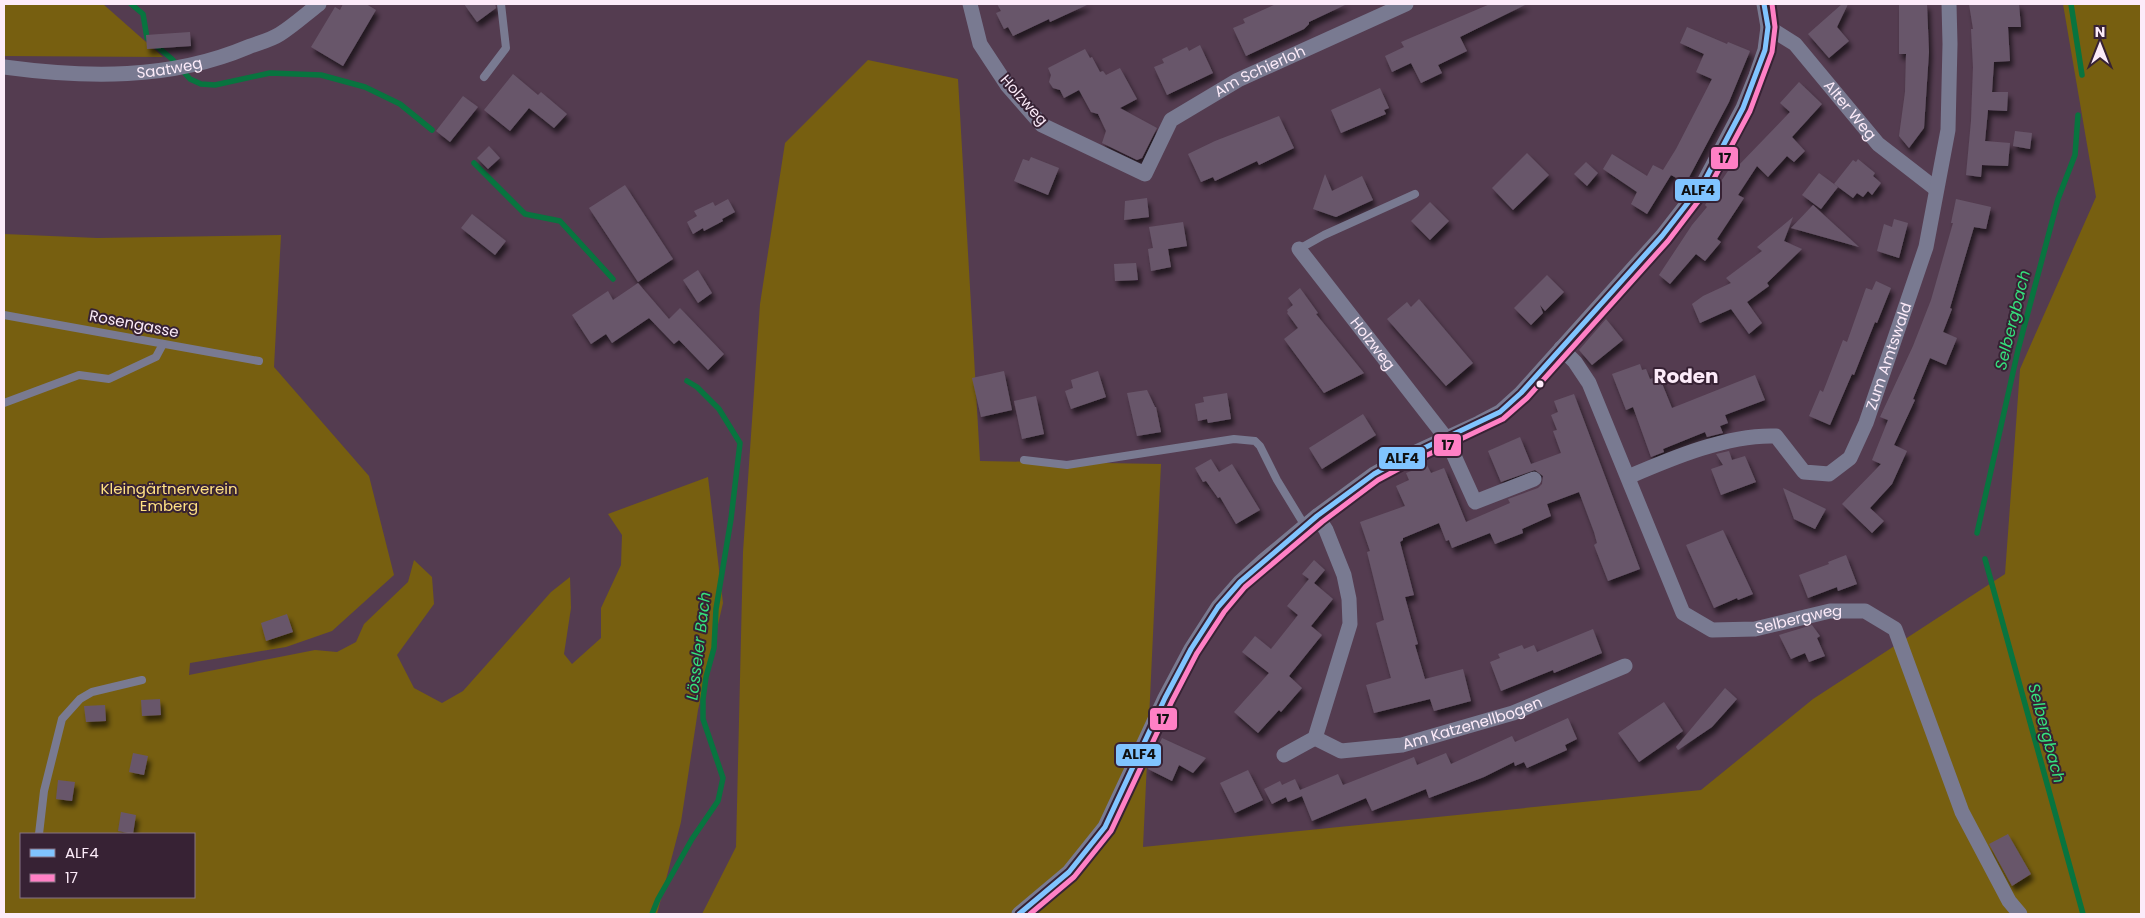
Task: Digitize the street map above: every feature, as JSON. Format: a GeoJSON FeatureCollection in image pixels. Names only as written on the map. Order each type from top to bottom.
{"type":"FeatureCollection","features":[{"type":"Feature","properties":{"kind":"street","name":"Saatweg"},"geometry":{"type":"LineString","coordinates":[[4,67],[52,74],[135,74],[192,66],[222,58],[278,35],[319,4]]}},
{"type":"Feature","properties":{"kind":"street","name":"Holzweg"},"geometry":{"type":"LineString","coordinates":[[970,4],[980,44],[1007,85],[1042,125],[1145,174]]}},
{"type":"Feature","properties":{"kind":"street","name":"Am Schierloh"},"geometry":{"type":"LineString","coordinates":[[1145,174],[1171,120],[1238,80],[1406,4]]}},
{"type":"Feature","properties":{"kind":"street"},"geometry":{"type":"LineString","coordinates":[[1019,914],[1069,872],[1105,827],[1165,698],[1191,649],[1218,607],[1263,561],[1311,521],[1374,474],[1500,412],[1521,393],[1662,236],[1704,182],[1743,108],[1765,50],[1768,27],[1764,4]]}},
{"type":"Feature","properties":{"kind":"street","name":"Zum Amtswald"},"geometry":{"type":"LineString","coordinates":[[1628,477],[1682,454],[1757,435],[1776,436],[1804,472],[1829,474],[1850,458],[1866,423],[1926,247],[1948,130],[1949,4]]}},
{"type":"Feature","properties":{"kind":"street","name":"Alter Weg"},"geometry":{"type":"LineString","coordinates":[[1768,27],[1795,44],[1878,144],[1936,189]]}},
{"type":"Feature","properties":{"kind":"street","name":"Holzweg"},"geometry":{"type":"LineString","coordinates":[[1299,249],[1446,438],[1475,502],[1534,479]]}},
{"type":"Feature","properties":{"kind":"street","name":"Selbergweg"},"geometry":{"type":"LineString","coordinates":[[1561,348],[1575,362],[1589,383],[1683,613],[1712,630],[1755,629],[1830,611],[1865,611],[1896,629],[1962,812],[2015,911]]}},
{"type":"Feature","properties":{"kind":"street"},"geometry":{"type":"LineString","coordinates":[[1284,755],[1315,738],[1350,624],[1349,599],[1344,575],[1326,530],[1311,521]]}},
{"type":"Feature","properties":{"kind":"street","name":"Am Katzenellbogen"},"geometry":{"type":"LineString","coordinates":[[1315,738],[1341,751],[1402,745],[1514,713],[1625,666]]}},
{"type":"Feature","properties":{"kind":"lane"},"geometry":{"type":"LineString","coordinates":[[484,77],[506,48],[501,4]]}},
{"type":"Feature","properties":{"kind":"lane"},"geometry":{"type":"LineString","coordinates":[[1299,249],[1324,234],[1415,194]]}},
{"type":"Feature","properties":{"kind":"lane","name":"Rosengasse"},"geometry":{"type":"LineString","coordinates":[[4,315],[259,361]]}},
{"type":"Feature","properties":{"kind":"lane"},"geometry":{"type":"LineString","coordinates":[[4,403],[79,375],[109,379],[156,357],[163,344]]}},
{"type":"Feature","properties":{"kind":"lane"},"geometry":{"type":"LineString","coordinates":[[1024,460],[1068,465],[1234,439],[1255,441],[1260,446],[1277,480],[1311,521]]}},
{"type":"Feature","properties":{"kind":"lane"},"geometry":{"type":"LineString","coordinates":[[39,833],[44,791],[62,719],[80,699],[92,692],[142,680]]}},
{"type":"Feature","properties":{"kind":"green space"},"geometry":{"type":"Polygon","coordinates":[[[4,4],[103,4],[163,57],[4,56],[4,4]]]}},
{"type":"Feature","properties":{"kind":"green space"},"geometry":{"type":"Polygon","coordinates":[[[2063,4],[2141,4],[2141,914],[702,914],[736,847],[743,552],[760,304],[785,143],[868,60],[958,79],[980,461],[1161,464],[1143,847],[1701,790],[1813,699],[2005,574],[2020,369],[2096,197],[2063,4]]]}},
{"type":"Feature","properties":{"kind":"green space","name":"Kleingärtnerverein Emberg"},"geometry":{"type":"Polygon","coordinates":[[[4,234],[97,238],[281,235],[274,367],[369,476],[394,575],[332,631],[286,647],[190,663],[189,675],[315,650],[337,652],[356,642],[364,624],[408,582],[414,560],[432,577],[434,604],[397,655],[414,688],[442,703],[463,691],[551,592],[570,577],[571,608],[564,654],[572,664],[601,638],[601,608],[621,565],[622,535],[608,514],[708,477],[723,603],[698,710],[681,822],[657,914],[4,914],[4,234]]]}},
{"type":"Feature","properties":{"kind":"building"},"geometry":{"type":"Polygon","coordinates":[[[343,4],[366,4],[376,10],[343,66],[311,47],[335,7],[340,10],[343,4]]]}},
{"type":"Feature","properties":{"kind":"building"},"geometry":{"type":"Polygon","coordinates":[[[464,4],[495,4],[496,8],[477,22],[464,4]]]}},
{"type":"Feature","properties":{"kind":"building"},"geometry":{"type":"Polygon","coordinates":[[[997,4],[1089,4],[1050,22],[1049,19],[1013,36],[1008,27],[1004,29],[996,13],[1001,11],[997,4]]]}},
{"type":"Feature","properties":{"kind":"building"},"geometry":{"type":"Polygon","coordinates":[[[1276,4],[1347,4],[1309,22],[1304,29],[1246,56],[1233,28],[1245,23],[1243,19],[1276,4]]]}},
{"type":"Feature","properties":{"kind":"building"},"geometry":{"type":"Polygon","coordinates":[[[1490,4],[1527,4],[1460,37],[1467,51],[1438,65],[1442,73],[1421,83],[1411,63],[1392,72],[1385,56],[1404,47],[1401,42],[1490,4]]]}},
{"type":"Feature","properties":{"kind":"building"},"geometry":{"type":"Polygon","coordinates":[[[1842,4],[1848,4],[1837,27],[1849,41],[1829,58],[1808,34],[1842,4]]]}},
{"type":"Feature","properties":{"kind":"building"},"geometry":{"type":"Polygon","coordinates":[[[1899,4],[1927,4],[1929,52],[1924,128],[1909,148],[1899,136],[1905,92],[1906,54],[1899,54],[1899,4]]]}},
{"type":"Feature","properties":{"kind":"building"},"geometry":{"type":"Polygon","coordinates":[[[1969,4],[2019,4],[2021,27],[2008,27],[2010,61],[1994,62],[1992,92],[2008,92],[2007,111],[1988,110],[1985,141],[2010,143],[2008,166],[1982,165],[1981,177],[1966,175],[1973,67],[1971,29],[1973,29],[1969,4]]]}},
{"type":"Feature","properties":{"kind":"building"},"geometry":{"type":"Polygon","coordinates":[[[1687,27],[1727,44],[1728,42],[1750,51],[1729,102],[1686,183],[1671,175],[1647,214],[1631,204],[1637,192],[1603,169],[1612,154],[1647,176],[1653,165],[1663,170],[1676,149],[1712,79],[1696,72],[1704,54],[1680,43],[1687,27]]]}},
{"type":"Feature","properties":{"kind":"building"},"geometry":{"type":"Polygon","coordinates":[[[190,32],[191,46],[147,49],[146,35],[190,32]]]}},
{"type":"Feature","properties":{"kind":"building"},"geometry":{"type":"Polygon","coordinates":[[[1200,45],[1213,73],[1167,95],[1154,67],[1164,63],[1162,59],[1187,47],[1189,51],[1200,45]]]}},
{"type":"Feature","properties":{"kind":"building"},"geometry":{"type":"Polygon","coordinates":[[[1085,49],[1100,72],[1103,71],[1106,75],[1120,68],[1137,99],[1120,108],[1157,128],[1142,158],[1137,160],[1102,143],[1106,131],[1098,114],[1091,112],[1079,90],[1064,98],[1060,90],[1053,88],[1049,82],[1051,75],[1048,68],[1085,49]]]}},
{"type":"Feature","properties":{"kind":"building"},"geometry":{"type":"Polygon","coordinates":[[[513,74],[538,95],[541,92],[567,114],[554,128],[529,108],[510,131],[484,110],[513,74]]]}},
{"type":"Feature","properties":{"kind":"building"},"geometry":{"type":"Polygon","coordinates":[[[1799,82],[1822,104],[1792,137],[1805,151],[1794,162],[1787,156],[1768,177],[1757,166],[1738,195],[1744,198],[1717,239],[1721,242],[1705,261],[1696,254],[1670,284],[1659,275],[1692,225],[1707,207],[1705,205],[1732,165],[1737,167],[1790,112],[1780,103],[1799,82]]]}},
{"type":"Feature","properties":{"kind":"building"},"geometry":{"type":"Polygon","coordinates":[[[1380,88],[1389,108],[1384,110],[1386,114],[1341,133],[1331,110],[1380,88]]]}},
{"type":"Feature","properties":{"kind":"building"},"geometry":{"type":"Polygon","coordinates":[[[463,96],[478,107],[450,142],[436,131],[463,96]]]}},
{"type":"Feature","properties":{"kind":"building"},"geometry":{"type":"Polygon","coordinates":[[[1279,116],[1294,148],[1259,165],[1257,161],[1215,181],[1213,177],[1201,182],[1188,154],[1215,141],[1279,116]]]}},
{"type":"Feature","properties":{"kind":"building"},"geometry":{"type":"Polygon","coordinates":[[[2015,131],[2032,133],[2030,149],[2013,146],[2015,131]]]}},
{"type":"Feature","properties":{"kind":"building"},"geometry":{"type":"Polygon","coordinates":[[[489,146],[500,158],[488,169],[477,158],[489,146]]]}},
{"type":"Feature","properties":{"kind":"building"},"geometry":{"type":"Polygon","coordinates":[[[1527,153],[1549,175],[1513,210],[1492,188],[1527,153]]]}},
{"type":"Feature","properties":{"kind":"building"},"geometry":{"type":"Polygon","coordinates":[[[1031,157],[1059,168],[1048,195],[1014,181],[1023,159],[1029,161],[1031,157]]]}},
{"type":"Feature","properties":{"kind":"building"},"geometry":{"type":"Polygon","coordinates":[[[1858,159],[1875,173],[1873,176],[1881,183],[1872,195],[1868,191],[1863,197],[1857,193],[1853,198],[1834,184],[1853,160],[1856,162],[1858,159]]]}},
{"type":"Feature","properties":{"kind":"building"},"geometry":{"type":"Polygon","coordinates":[[[1586,162],[1598,173],[1587,186],[1574,174],[1586,162]]]}},
{"type":"Feature","properties":{"kind":"building"},"geometry":{"type":"Polygon","coordinates":[[[1819,173],[1838,187],[1821,209],[1802,195],[1819,173]]]}},
{"type":"Feature","properties":{"kind":"building"},"geometry":{"type":"Polygon","coordinates":[[[1325,174],[1332,191],[1362,176],[1373,200],[1336,217],[1313,209],[1325,174]]]}},
{"type":"Feature","properties":{"kind":"building"},"geometry":{"type":"Polygon","coordinates":[[[625,185],[673,259],[638,282],[589,208],[625,185]]]}},
{"type":"Feature","properties":{"kind":"building"},"geometry":{"type":"Polygon","coordinates":[[[1147,198],[1149,217],[1124,220],[1125,201],[1147,198]]]}},
{"type":"Feature","properties":{"kind":"building"},"geometry":{"type":"Polygon","coordinates":[[[728,199],[735,212],[704,231],[703,228],[693,234],[687,222],[697,216],[694,211],[713,202],[715,206],[728,199]]]}},
{"type":"Feature","properties":{"kind":"building"},"geometry":{"type":"Polygon","coordinates":[[[1956,199],[1991,207],[1986,229],[1974,227],[1950,308],[1952,309],[1943,332],[1957,338],[1946,365],[1930,358],[1913,399],[1915,400],[1894,445],[1907,451],[1892,484],[1870,508],[1884,521],[1872,533],[1842,504],[1881,464],[1872,460],[1888,420],[1880,417],[1913,346],[1931,300],[1953,223],[1951,223],[1956,199]]]}},
{"type":"Feature","properties":{"kind":"building"},"geometry":{"type":"Polygon","coordinates":[[[1430,202],[1449,221],[1430,240],[1411,221],[1430,202]]]}},
{"type":"Feature","properties":{"kind":"building"},"geometry":{"type":"Polygon","coordinates":[[[1813,205],[1859,247],[1791,228],[1813,205]]]}},
{"type":"Feature","properties":{"kind":"building"},"geometry":{"type":"Polygon","coordinates":[[[472,214],[506,241],[495,255],[461,228],[472,214]]]}},
{"type":"Feature","properties":{"kind":"building"},"geometry":{"type":"Polygon","coordinates":[[[1793,217],[1784,241],[1802,249],[1767,283],[1769,286],[1747,302],[1762,323],[1749,334],[1731,309],[1700,323],[1692,304],[1703,296],[1731,283],[1726,278],[1762,251],[1757,247],[1793,217]]]}},
{"type":"Feature","properties":{"kind":"building"},"geometry":{"type":"Polygon","coordinates":[[[1894,219],[1908,223],[1899,258],[1877,251],[1884,224],[1892,227],[1894,219]]]}},
{"type":"Feature","properties":{"kind":"building"},"geometry":{"type":"Polygon","coordinates":[[[1183,222],[1187,246],[1168,249],[1171,267],[1151,271],[1148,249],[1153,248],[1149,227],[1183,222]]]}},
{"type":"Feature","properties":{"kind":"building"},"geometry":{"type":"Polygon","coordinates":[[[1136,263],[1138,280],[1115,281],[1114,264],[1136,263]]]}},
{"type":"Feature","properties":{"kind":"building"},"geometry":{"type":"Polygon","coordinates":[[[698,270],[712,293],[698,303],[683,280],[698,270]]]}},
{"type":"Feature","properties":{"kind":"building"},"geometry":{"type":"Polygon","coordinates":[[[1547,275],[1564,292],[1545,311],[1540,305],[1543,313],[1531,325],[1514,308],[1547,275]]]}},
{"type":"Feature","properties":{"kind":"building"},"geometry":{"type":"Polygon","coordinates":[[[1876,281],[1891,288],[1854,375],[1852,374],[1830,425],[1809,416],[1820,390],[1823,392],[1843,340],[1847,342],[1866,288],[1872,290],[1876,281]]]}},
{"type":"Feature","properties":{"kind":"building"},"geometry":{"type":"Polygon","coordinates":[[[638,283],[669,319],[680,308],[724,354],[708,370],[679,340],[674,344],[649,318],[612,343],[606,334],[591,344],[572,315],[608,291],[613,300],[638,283]]]}},
{"type":"Feature","properties":{"kind":"building"},"geometry":{"type":"Polygon","coordinates":[[[1300,288],[1318,313],[1316,314],[1364,373],[1324,393],[1284,339],[1298,328],[1287,313],[1287,310],[1293,305],[1288,298],[1300,288]]]}},
{"type":"Feature","properties":{"kind":"building"},"geometry":{"type":"Polygon","coordinates":[[[1419,299],[1473,363],[1446,386],[1387,319],[1407,302],[1411,307],[1419,299]]]}},
{"type":"Feature","properties":{"kind":"building"},"geometry":{"type":"Polygon","coordinates":[[[1606,319],[1623,340],[1592,365],[1579,350],[1606,319]]]}},
{"type":"Feature","properties":{"kind":"building"},"geometry":{"type":"Polygon","coordinates":[[[1640,364],[1642,370],[1646,369],[1650,379],[1659,376],[1672,408],[1755,375],[1765,400],[1725,415],[1728,423],[1720,426],[1723,433],[1707,437],[1705,432],[1663,449],[1664,452],[1651,457],[1633,407],[1626,410],[1612,374],[1640,364]]]}},
{"type":"Feature","properties":{"kind":"building"},"geometry":{"type":"Polygon","coordinates":[[[1004,371],[1012,410],[981,417],[972,378],[1004,371]]]}},
{"type":"Feature","properties":{"kind":"building"},"geometry":{"type":"Polygon","coordinates":[[[1098,371],[1106,397],[1071,409],[1065,391],[1073,388],[1071,380],[1098,371]]]}},
{"type":"Feature","properties":{"kind":"building"},"geometry":{"type":"Polygon","coordinates":[[[1147,390],[1156,407],[1161,432],[1137,436],[1127,393],[1147,390]]]}},
{"type":"Feature","properties":{"kind":"building"},"geometry":{"type":"Polygon","coordinates":[[[1227,393],[1231,419],[1208,423],[1207,419],[1198,421],[1195,404],[1204,402],[1203,397],[1227,393]]]}},
{"type":"Feature","properties":{"kind":"building"},"geometry":{"type":"Polygon","coordinates":[[[1574,394],[1640,569],[1608,581],[1594,545],[1597,543],[1594,532],[1579,492],[1547,504],[1551,516],[1522,529],[1523,533],[1495,544],[1490,533],[1452,548],[1449,540],[1446,541],[1439,523],[1403,538],[1400,542],[1414,595],[1405,597],[1418,644],[1415,645],[1425,679],[1463,669],[1471,701],[1434,711],[1430,699],[1374,713],[1366,685],[1391,678],[1376,623],[1384,620],[1367,552],[1370,551],[1360,522],[1405,506],[1396,486],[1409,480],[1406,473],[1427,465],[1431,473],[1444,468],[1466,522],[1510,503],[1508,499],[1538,488],[1542,484],[1543,476],[1535,470],[1501,482],[1488,451],[1520,437],[1531,464],[1561,453],[1553,431],[1557,430],[1551,415],[1558,412],[1554,401],[1574,394]]]}},
{"type":"Feature","properties":{"kind":"building"},"geometry":{"type":"Polygon","coordinates":[[[1036,396],[1044,434],[1022,439],[1014,401],[1036,396]]]}},
{"type":"Feature","properties":{"kind":"building"},"geometry":{"type":"Polygon","coordinates":[[[1363,414],[1376,435],[1322,469],[1309,448],[1363,414]]]}},
{"type":"Feature","properties":{"kind":"building"},"geometry":{"type":"Polygon","coordinates":[[[1729,451],[1732,460],[1745,456],[1756,482],[1721,495],[1711,469],[1723,465],[1716,454],[1729,451]]]}},
{"type":"Feature","properties":{"kind":"building"},"geometry":{"type":"Polygon","coordinates":[[[1211,459],[1219,472],[1232,464],[1260,510],[1236,524],[1220,497],[1218,498],[1206,481],[1203,482],[1195,468],[1211,459]]]}},
{"type":"Feature","properties":{"kind":"building"},"geometry":{"type":"Polygon","coordinates":[[[1783,488],[1826,509],[1815,529],[1794,519],[1783,488]]]}},
{"type":"Feature","properties":{"kind":"building"},"geometry":{"type":"Polygon","coordinates":[[[1723,530],[1753,594],[1738,600],[1737,598],[1714,608],[1686,545],[1723,530]]]}},
{"type":"Feature","properties":{"kind":"building"},"geometry":{"type":"Polygon","coordinates":[[[1846,555],[1857,584],[1838,591],[1837,587],[1808,598],[1799,575],[1829,564],[1828,562],[1846,555]]]}},
{"type":"Feature","properties":{"kind":"building"},"geometry":{"type":"Polygon","coordinates":[[[1314,560],[1325,570],[1314,583],[1333,599],[1311,626],[1322,635],[1289,676],[1302,688],[1281,712],[1279,710],[1258,733],[1234,712],[1269,673],[1242,652],[1255,636],[1271,649],[1298,615],[1287,606],[1309,579],[1302,574],[1314,560]]]}},
{"type":"Feature","properties":{"kind":"building"},"geometry":{"type":"Polygon","coordinates":[[[287,614],[293,632],[266,641],[261,623],[287,614]]]}},
{"type":"Feature","properties":{"kind":"building"},"geometry":{"type":"Polygon","coordinates":[[[1812,625],[1820,636],[1817,638],[1825,656],[1809,662],[1805,653],[1791,659],[1779,635],[1812,625]]]}},
{"type":"Feature","properties":{"kind":"building"},"geometry":{"type":"Polygon","coordinates":[[[1593,629],[1602,653],[1554,673],[1553,670],[1501,691],[1490,662],[1500,658],[1498,654],[1522,645],[1524,649],[1534,645],[1537,652],[1593,629]]]}},
{"type":"Feature","properties":{"kind":"building"},"geometry":{"type":"Polygon","coordinates":[[[1725,688],[1737,699],[1712,727],[1678,750],[1676,747],[1725,688]]]}},
{"type":"Feature","properties":{"kind":"building"},"geometry":{"type":"Polygon","coordinates":[[[160,699],[161,715],[142,716],[141,700],[160,699]]]}},
{"type":"Feature","properties":{"kind":"building"},"geometry":{"type":"Polygon","coordinates":[[[1664,702],[1683,731],[1639,762],[1618,733],[1664,702]]]}},
{"type":"Feature","properties":{"kind":"building"},"geometry":{"type":"Polygon","coordinates":[[[105,705],[106,721],[86,722],[84,706],[105,705]]]}},
{"type":"Feature","properties":{"kind":"building"},"geometry":{"type":"Polygon","coordinates":[[[1568,718],[1577,739],[1565,745],[1567,750],[1527,768],[1524,762],[1515,766],[1514,762],[1484,777],[1429,798],[1426,789],[1372,811],[1366,798],[1312,821],[1302,796],[1288,802],[1286,797],[1272,804],[1264,789],[1280,781],[1282,785],[1295,779],[1300,790],[1338,774],[1343,785],[1414,757],[1417,765],[1446,753],[1451,764],[1512,736],[1515,742],[1568,718]]]}},
{"type":"Feature","properties":{"kind":"building"},"geometry":{"type":"Polygon","coordinates":[[[1162,738],[1206,758],[1193,773],[1179,765],[1172,781],[1148,769],[1162,738]]]}},
{"type":"Feature","properties":{"kind":"building"},"geometry":{"type":"Polygon","coordinates":[[[133,753],[148,756],[144,775],[129,772],[133,753]]]}},
{"type":"Feature","properties":{"kind":"building"},"geometry":{"type":"Polygon","coordinates":[[[1248,770],[1263,800],[1235,813],[1220,783],[1248,770]]]}},
{"type":"Feature","properties":{"kind":"building"},"geometry":{"type":"Polygon","coordinates":[[[58,780],[75,782],[72,801],[56,799],[58,780]]]}},
{"type":"Feature","properties":{"kind":"building"},"geometry":{"type":"Polygon","coordinates":[[[121,812],[136,815],[133,833],[118,831],[121,812]]]}},
{"type":"Feature","properties":{"kind":"building"},"geometry":{"type":"Polygon","coordinates":[[[2008,834],[2031,874],[2012,886],[1989,844],[2008,834]]]}},
{"type":"Feature","properties":{"kind":"waterway","name":"Lösseler Bach"},"geometry":{"type":"LineString","coordinates":[[131,4],[143,14],[147,38],[172,59],[190,79],[201,84],[215,85],[270,73],[321,75],[365,87],[400,104],[432,130]]}},
{"type":"Feature","properties":{"kind":"waterway","name":"Selbergbach"},"geometry":{"type":"LineString","coordinates":[[2071,4],[2082,75]]}},
{"type":"Feature","properties":{"kind":"waterway","name":"Selbergbach"},"geometry":{"type":"LineString","coordinates":[[1977,533],[2018,350],[2058,199],[2075,155],[2078,115]]}},
{"type":"Feature","properties":{"kind":"waterway","name":"Lösseler Bach"},"geometry":{"type":"LineString","coordinates":[[474,163],[525,214],[560,221],[613,279]]}},
{"type":"Feature","properties":{"kind":"waterway","name":"Lösseler Bach"},"geometry":{"type":"LineString","coordinates":[[652,914],[658,899],[692,839],[718,801],[723,778],[703,719],[703,699],[706,677],[714,648],[716,609],[731,519],[740,443],[719,409],[697,387],[687,381]]}},
{"type":"Feature","properties":{"kind":"waterway","name":"Selbergbach"},"geometry":{"type":"LineString","coordinates":[[1985,559],[2083,914]]}},
{"type":"Feature","properties":{"kind":"transit line","name":"ALF4"},"geometry":{"type":"LineString","coordinates":[[1019,914],[1069,872],[1105,827],[1165,698],[1191,649],[1218,607],[1240,582],[1317,516],[1374,474],[1401,459],[1500,412],[1521,393],[1662,236],[1704,182],[1743,108],[1765,50],[1768,27],[1764,4]]}},
{"type":"Feature","properties":{"kind":"transit line","name":"17"},"geometry":{"type":"LineString","coordinates":[[1030,914],[1074,877],[1111,831],[1172,701],[1197,653],[1224,612],[1245,587],[1322,522],[1378,480],[1503,419],[1527,398],[1668,241],[1710,186],[1750,111],[1772,52],[1775,27],[1772,4]]}},
{"type":"Feature","properties":{"kind":"district","name":"Roden"},"geometry":{"type":"Point","coordinates":[1686,376]}}]}
